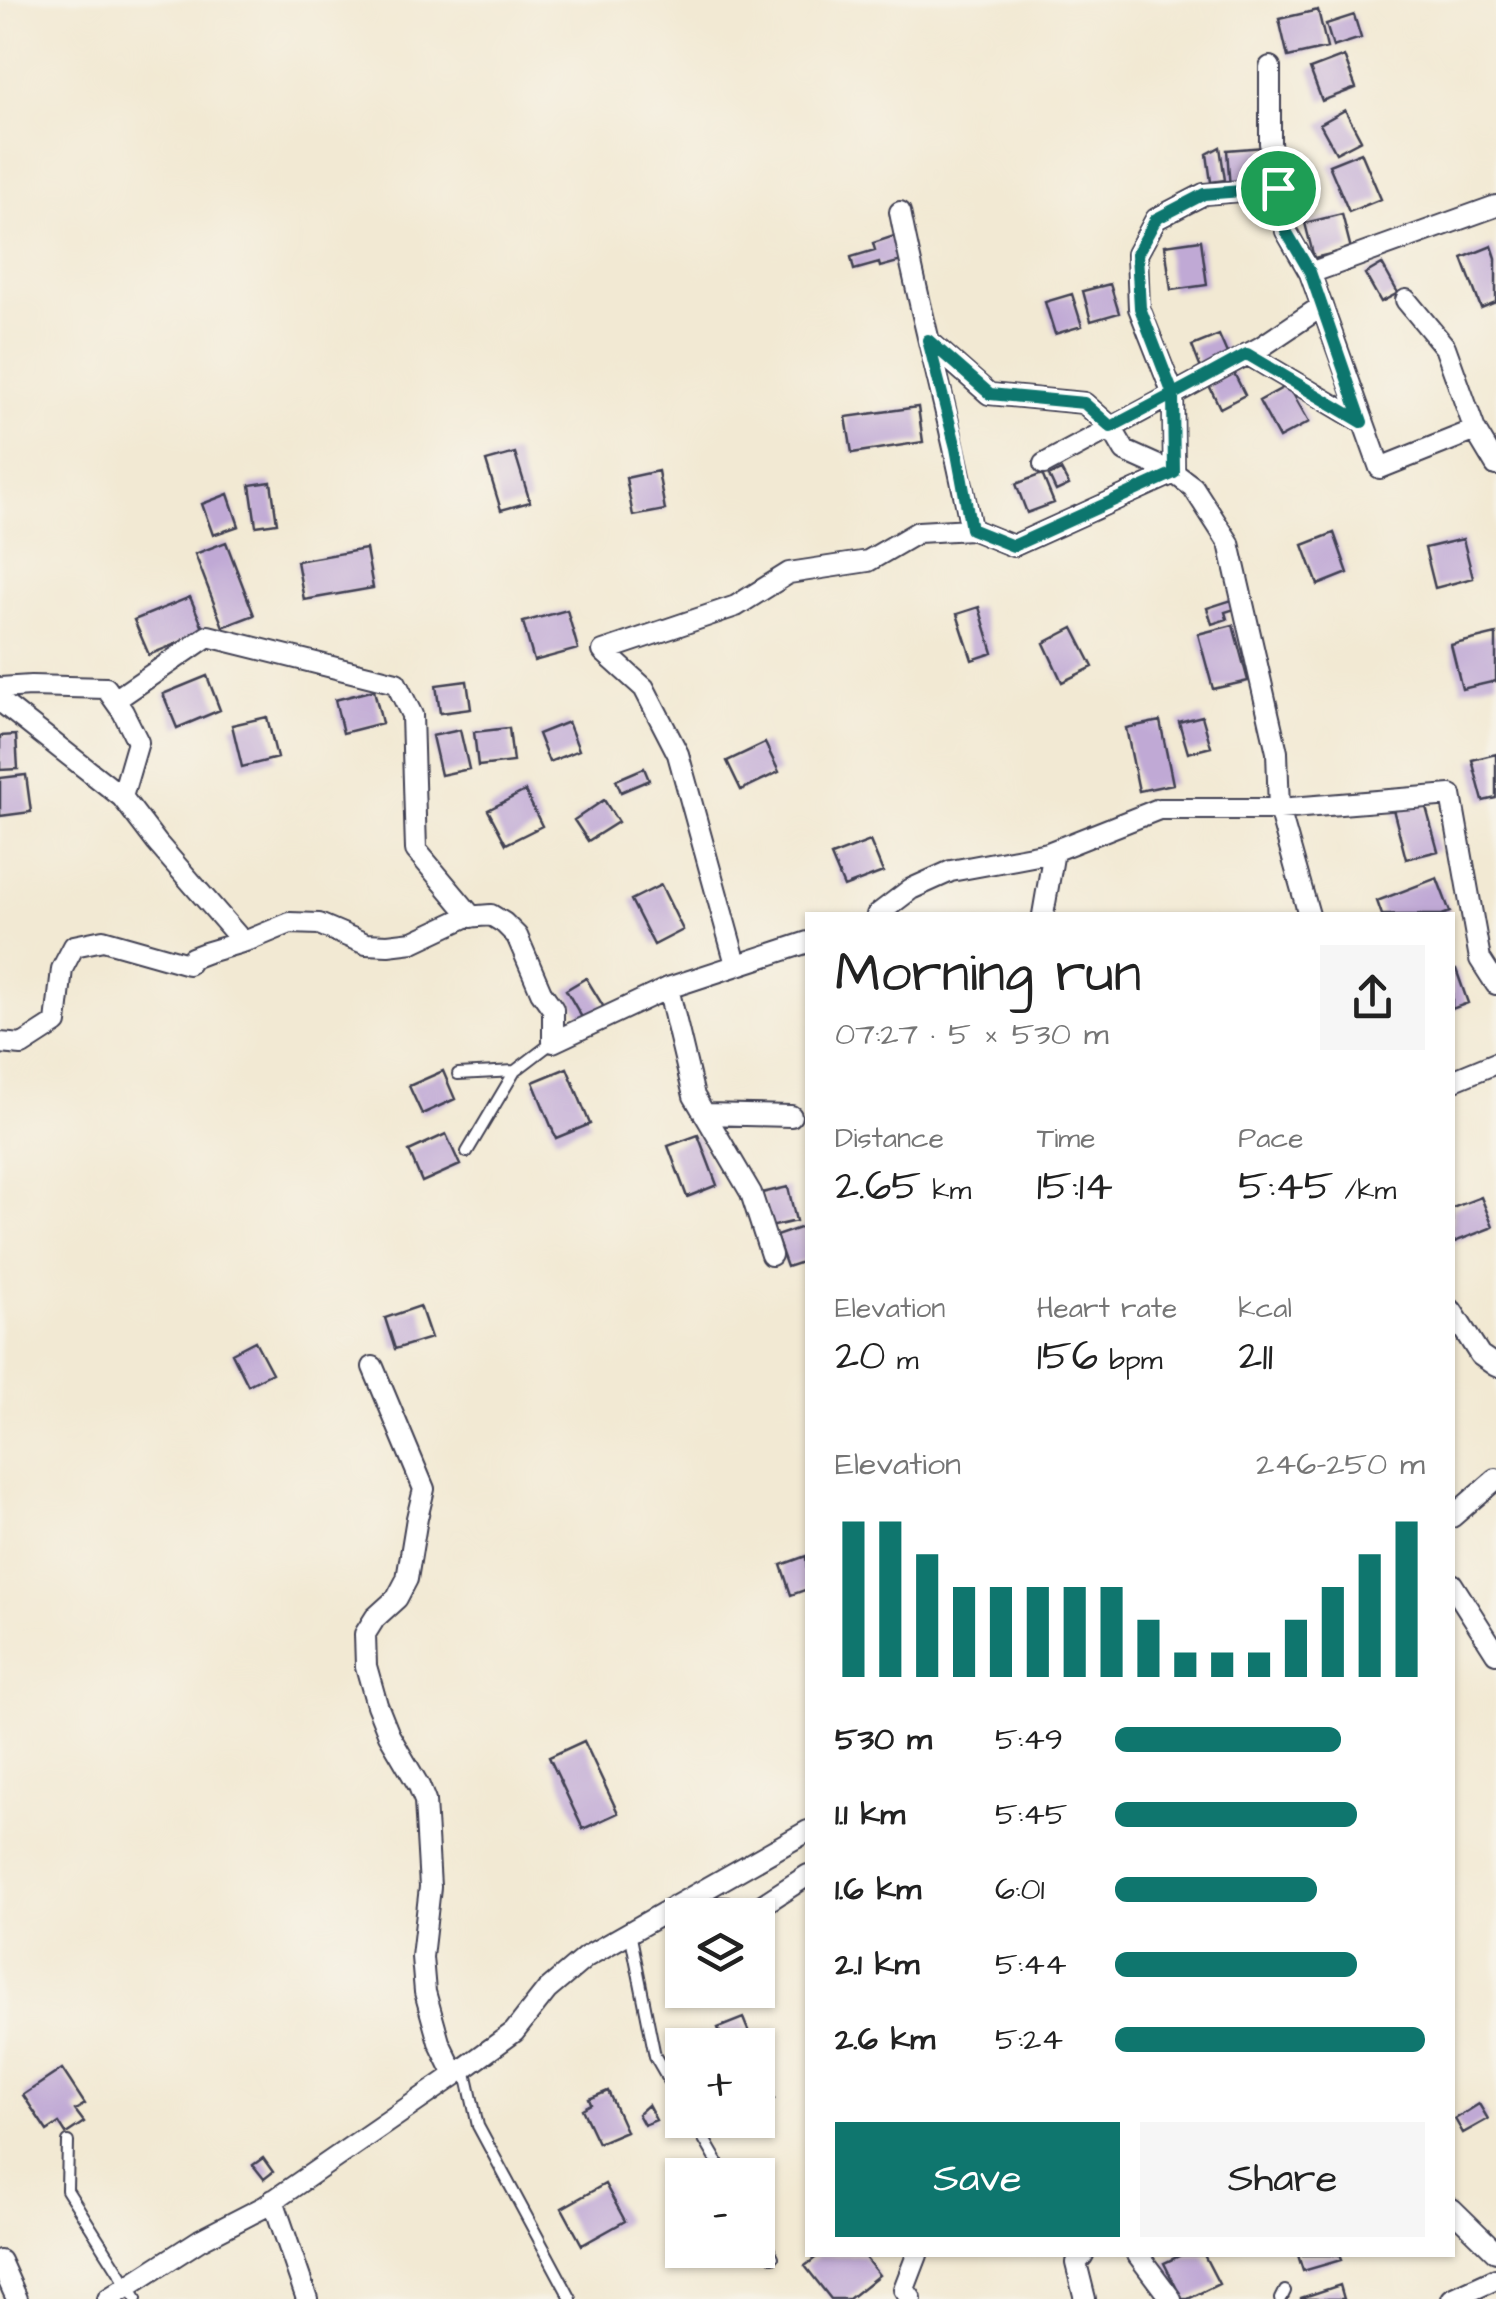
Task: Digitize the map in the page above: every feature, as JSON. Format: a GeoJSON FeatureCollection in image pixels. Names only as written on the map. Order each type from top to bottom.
{"type":"FeatureCollection","features":[{"type":"Feature","properties":{"kind":"street"},"geometry":{"type":"LineString","coordinates":[[1270,67],[1270,144],[1286,231],[1310,272],[1380,468],[1476,430]]}},
{"type":"Feature","properties":{"kind":"street"},"geometry":{"type":"LineString","coordinates":[[1174,473],[1173,394],[1140,308],[1137,254],[1156,219],[1204,194],[1278,188]]}},
{"type":"Feature","properties":{"kind":"street"},"geometry":{"type":"LineString","coordinates":[[1310,272],[1496,206]]}},
{"type":"Feature","properties":{"kind":"street"},"geometry":{"type":"LineString","coordinates":[[900,212],[956,448],[971,529]]}},
{"type":"Feature","properties":{"kind":"street"},"geometry":{"type":"LineString","coordinates":[[1406,300],[1445,347],[1476,430],[1496,465]]}},
{"type":"Feature","properties":{"kind":"street"},"geometry":{"type":"LineString","coordinates":[[1044,464],[1247,354],[1322,306]]}},
{"type":"Feature","properties":{"kind":"street"},"geometry":{"type":"LineString","coordinates":[[928,340],[990,394],[1084,403],[1111,427],[1125,451],[1174,473],[1193,487],[1229,542],[1277,752],[1279,809],[1308,912]]}},
{"type":"Feature","properties":{"kind":"street"},"geometry":{"type":"LineString","coordinates":[[1247,354],[1362,422]]}},
{"type":"Feature","properties":{"kind":"street"},"geometry":{"type":"LineString","coordinates":[[736,964],[678,754],[644,688],[603,652],[736,606],[789,573],[868,561],[918,532],[971,529],[1013,546],[1174,473]]}},
{"type":"Feature","properties":{"kind":"street"},"geometry":{"type":"LineString","coordinates":[[115,700],[208,636],[396,684],[412,715],[416,850],[472,916]]}},
{"type":"Feature","properties":{"kind":"street"},"geometry":{"type":"LineString","coordinates":[[0,688],[106,688],[124,712],[138,742],[122,797]]}},
{"type":"Feature","properties":{"kind":"street"},"geometry":{"type":"LineString","coordinates":[[0,701],[122,797],[156,844],[243,942]]}},
{"type":"Feature","properties":{"kind":"street"},"geometry":{"type":"LineString","coordinates":[[880,912],[911,889],[951,871],[1054,851],[1159,808],[1279,809],[1452,795],[1480,959],[1496,984]]}},
{"type":"Feature","properties":{"kind":"street"},"geometry":{"type":"LineString","coordinates":[[1044,912],[1054,851]]}},
{"type":"Feature","properties":{"kind":"street"},"geometry":{"type":"LineString","coordinates":[[0,1044],[22,1045],[56,1022],[62,969],[74,946],[102,940],[188,964],[192,958],[290,922],[319,924],[366,944],[413,942],[472,916],[491,915],[517,936],[541,992],[553,1009],[552,1042],[668,988],[805,943]]}},
{"type":"Feature","properties":{"kind":"street"},"geometry":{"type":"LineString","coordinates":[[668,988],[694,1096],[752,1193],[771,1255]]}},
{"type":"Feature","properties":{"kind":"street"},"geometry":{"type":"LineString","coordinates":[[1455,1080],[1496,1063]]}},
{"type":"Feature","properties":{"kind":"street"},"geometry":{"type":"LineString","coordinates":[[705,1114],[792,1116]]}},
{"type":"Feature","properties":{"kind":"street"},"geometry":{"type":"LineString","coordinates":[[1455,1316],[1480,1355],[1496,1366]]}},
{"type":"Feature","properties":{"kind":"street"},"geometry":{"type":"LineString","coordinates":[[374,1366],[424,1489],[407,1579],[397,1598],[375,1618],[365,1634],[366,1666],[389,1735],[424,1800],[430,1888],[422,1957],[426,1992],[440,2042],[460,2071]]}},
{"type":"Feature","properties":{"kind":"street"},"geometry":{"type":"LineString","coordinates":[[1455,1513],[1496,1478]]}},
{"type":"Feature","properties":{"kind":"street"},"geometry":{"type":"LineString","coordinates":[[1455,1589],[1496,1653]]}},
{"type":"Feature","properties":{"kind":"street"},"geometry":{"type":"LineString","coordinates":[[688,1898],[805,1833]]}},
{"type":"Feature","properties":{"kind":"street"},"geometry":{"type":"LineString","coordinates":[[773,1898],[805,1877]]}},
{"type":"Feature","properties":{"kind":"street"},"geometry":{"type":"LineString","coordinates":[[108,2299],[132,2293],[200,2240],[273,2200],[460,2071],[514,2032],[547,1990],[586,1956],[665,1911]]}},
{"type":"Feature","properties":{"kind":"street"},"geometry":{"type":"LineString","coordinates":[[273,2200],[307,2299]]}},
{"type":"Feature","properties":{"kind":"street"},"geometry":{"type":"LineString","coordinates":[[1455,2212],[1496,2252]]}},
{"type":"Feature","properties":{"kind":"street"},"geometry":{"type":"LineString","coordinates":[[911,2299],[904,2289],[917,2257]]}},
{"type":"Feature","properties":{"kind":"street"},"geometry":{"type":"LineString","coordinates":[[1081,2257],[1076,2264],[1085,2299]]}},
{"type":"Feature","properties":{"kind":"street"},"geometry":{"type":"LineString","coordinates":[[1140,2257],[1172,2299]]}},
{"type":"Feature","properties":{"kind":"street"},"geometry":{"type":"LineString","coordinates":[[0,2261],[18,2299]]}},
{"type":"Feature","properties":{"kind":"street"},"geometry":{"type":"LineString","coordinates":[[1452,2299],[1496,2279]]}},
{"type":"Feature","properties":{"kind":"lane"},"geometry":{"type":"LineString","coordinates":[[467,1152],[516,1070],[552,1042]]}},
{"type":"Feature","properties":{"kind":"lane"},"geometry":{"type":"LineString","coordinates":[[458,1074],[516,1070]]}},
{"type":"Feature","properties":{"kind":"lane"},"geometry":{"type":"LineString","coordinates":[[630,1932],[655,2056],[665,2073]]}},
{"type":"Feature","properties":{"kind":"lane"},"geometry":{"type":"LineString","coordinates":[[460,2071],[478,2126],[570,2299]]}},
{"type":"Feature","properties":{"kind":"lane"},"geometry":{"type":"LineString","coordinates":[[68,2142],[68,2190],[132,2293]]}},
{"type":"Feature","properties":{"kind":"building"},"geometry":{"type":"Polygon","coordinates":[[[1318,10],[1327,48],[1288,57],[1279,19],[1318,10]]]}},
{"type":"Feature","properties":{"kind":"building"},"geometry":{"type":"Polygon","coordinates":[[[1354,15],[1361,38],[1333,47],[1326,24],[1354,15]]]}},
{"type":"Feature","properties":{"kind":"building"},"geometry":{"type":"Polygon","coordinates":[[[1344,56],[1356,88],[1322,101],[1310,69],[1344,56]]]}},
{"type":"Feature","properties":{"kind":"building"},"geometry":{"type":"Polygon","coordinates":[[[1345,110],[1361,140],[1336,153],[1320,124],[1345,110]]]}},
{"type":"Feature","properties":{"kind":"building"},"geometry":{"type":"Polygon","coordinates":[[[1220,147],[1225,180],[1211,182],[1207,154],[1220,147]]]}},
{"type":"Feature","properties":{"kind":"building"},"geometry":{"type":"Polygon","coordinates":[[[1264,147],[1267,184],[1230,188],[1227,150],[1264,147]]]}},
{"type":"Feature","properties":{"kind":"building"},"geometry":{"type":"Polygon","coordinates":[[[1361,152],[1381,199],[1349,212],[1329,165],[1361,152]]]}},
{"type":"Feature","properties":{"kind":"building"},"geometry":{"type":"Polygon","coordinates":[[[1342,214],[1351,249],[1314,258],[1305,223],[1342,214]]]}},
{"type":"Feature","properties":{"kind":"building"},"geometry":{"type":"Polygon","coordinates":[[[894,236],[902,261],[854,270],[851,257],[875,250],[873,243],[894,236]]]}},
{"type":"Feature","properties":{"kind":"building"},"geometry":{"type":"Polygon","coordinates":[[[1201,240],[1207,285],[1171,290],[1165,245],[1201,240]]]}},
{"type":"Feature","properties":{"kind":"building"},"geometry":{"type":"Polygon","coordinates":[[[1492,246],[1496,258],[1496,302],[1481,308],[1462,258],[1492,246]]]}},
{"type":"Feature","properties":{"kind":"building"},"geometry":{"type":"Polygon","coordinates":[[[1382,264],[1398,293],[1381,302],[1365,274],[1382,264]]]}},
{"type":"Feature","properties":{"kind":"building"},"geometry":{"type":"Polygon","coordinates":[[[1110,284],[1119,313],[1091,321],[1083,291],[1110,284]]]}},
{"type":"Feature","properties":{"kind":"building"},"geometry":{"type":"Polygon","coordinates":[[[1072,294],[1082,326],[1055,334],[1045,302],[1072,294]]]}},
{"type":"Feature","properties":{"kind":"building"},"geometry":{"type":"Polygon","coordinates":[[[1219,335],[1229,358],[1201,369],[1192,346],[1219,335]]]}},
{"type":"Feature","properties":{"kind":"building"},"geometry":{"type":"Polygon","coordinates":[[[1233,371],[1245,395],[1220,408],[1208,383],[1233,371]]]}},
{"type":"Feature","properties":{"kind":"building"},"geometry":{"type":"Polygon","coordinates":[[[1288,385],[1309,422],[1279,438],[1259,401],[1288,385]]]}},
{"type":"Feature","properties":{"kind":"building"},"geometry":{"type":"Polygon","coordinates":[[[918,407],[923,442],[852,453],[846,417],[918,407]]]}},
{"type":"Feature","properties":{"kind":"building"},"geometry":{"type":"Polygon","coordinates":[[[515,453],[530,502],[501,510],[486,461],[515,453]]]}},
{"type":"Feature","properties":{"kind":"building"},"geometry":{"type":"Polygon","coordinates":[[[1061,470],[1069,485],[1056,491],[1049,476],[1061,470]]]}},
{"type":"Feature","properties":{"kind":"building"},"geometry":{"type":"Polygon","coordinates":[[[658,471],[665,510],[633,516],[626,478],[658,471]]]}},
{"type":"Feature","properties":{"kind":"building"},"geometry":{"type":"Polygon","coordinates":[[[1042,474],[1054,503],[1027,513],[1016,484],[1042,474]]]}},
{"type":"Feature","properties":{"kind":"building"},"geometry":{"type":"Polygon","coordinates":[[[271,482],[277,523],[256,526],[250,485],[271,482]]]}},
{"type":"Feature","properties":{"kind":"building"},"geometry":{"type":"Polygon","coordinates":[[[228,494],[239,526],[213,535],[202,504],[228,494]]]}},
{"type":"Feature","properties":{"kind":"building"},"geometry":{"type":"Polygon","coordinates":[[[1334,533],[1348,573],[1318,585],[1303,545],[1334,533]]]}},
{"type":"Feature","properties":{"kind":"building"},"geometry":{"type":"Polygon","coordinates":[[[1463,539],[1473,578],[1435,588],[1425,548],[1463,539]]]}},
{"type":"Feature","properties":{"kind":"building"},"geometry":{"type":"Polygon","coordinates":[[[226,542],[254,615],[223,627],[195,554],[226,542]]]}},
{"type":"Feature","properties":{"kind":"building"},"geometry":{"type":"Polygon","coordinates":[[[366,549],[373,588],[304,600],[297,561],[366,549]]]}},
{"type":"Feature","properties":{"kind":"building"},"geometry":{"type":"Polygon","coordinates":[[[190,597],[205,632],[149,655],[134,620],[190,597]]]}},
{"type":"Feature","properties":{"kind":"building"},"geometry":{"type":"Polygon","coordinates":[[[1235,599],[1238,608],[1225,612],[1227,619],[1212,624],[1207,608],[1235,599]]]}},
{"type":"Feature","properties":{"kind":"building"},"geometry":{"type":"Polygon","coordinates":[[[979,607],[993,653],[972,660],[957,614],[979,607]]]}},
{"type":"Feature","properties":{"kind":"building"},"geometry":{"type":"Polygon","coordinates":[[[567,610],[578,649],[534,661],[523,622],[567,610]]]}},
{"type":"Feature","properties":{"kind":"building"},"geometry":{"type":"Polygon","coordinates":[[[1233,625],[1248,681],[1213,689],[1198,634],[1233,625]]]}},
{"type":"Feature","properties":{"kind":"building"},"geometry":{"type":"Polygon","coordinates":[[[1073,628],[1093,667],[1062,682],[1044,643],[1073,628]]]}},
{"type":"Feature","properties":{"kind":"building"},"geometry":{"type":"Polygon","coordinates":[[[1496,634],[1496,681],[1462,689],[1451,645],[1496,634]]]}},
{"type":"Feature","properties":{"kind":"building"},"geometry":{"type":"Polygon","coordinates":[[[207,676],[220,710],[177,728],[163,694],[207,676]]]}},
{"type":"Feature","properties":{"kind":"building"},"geometry":{"type":"Polygon","coordinates":[[[467,681],[471,709],[440,713],[436,685],[467,681]]]}},
{"type":"Feature","properties":{"kind":"building"},"geometry":{"type":"Polygon","coordinates":[[[374,690],[382,723],[343,733],[335,700],[374,690]]]}},
{"type":"Feature","properties":{"kind":"building"},"geometry":{"type":"Polygon","coordinates":[[[1202,716],[1211,747],[1188,753],[1179,722],[1202,716]]]}},
{"type":"Feature","properties":{"kind":"building"},"geometry":{"type":"Polygon","coordinates":[[[267,717],[277,758],[242,767],[232,725],[267,717]]]}},
{"type":"Feature","properties":{"kind":"building"},"geometry":{"type":"Polygon","coordinates":[[[1160,721],[1173,784],[1139,791],[1126,728],[1160,721]]]}},
{"type":"Feature","properties":{"kind":"building"},"geometry":{"type":"Polygon","coordinates":[[[568,722],[579,750],[549,762],[538,734],[568,722]]]}},
{"type":"Feature","properties":{"kind":"building"},"geometry":{"type":"Polygon","coordinates":[[[509,728],[513,762],[478,766],[474,732],[509,728]]]}},
{"type":"Feature","properties":{"kind":"building"},"geometry":{"type":"Polygon","coordinates":[[[460,730],[469,769],[441,775],[432,736],[460,730]]]}},
{"type":"Feature","properties":{"kind":"building"},"geometry":{"type":"Polygon","coordinates":[[[16,735],[18,769],[0,770],[0,736],[16,735]]]}},
{"type":"Feature","properties":{"kind":"building"},"geometry":{"type":"Polygon","coordinates":[[[765,743],[779,772],[741,790],[727,761],[765,743]]]}},
{"type":"Feature","properties":{"kind":"building"},"geometry":{"type":"Polygon","coordinates":[[[1496,754],[1496,798],[1483,801],[1472,760],[1496,754]]]}},
{"type":"Feature","properties":{"kind":"building"},"geometry":{"type":"Polygon","coordinates":[[[644,768],[649,780],[621,792],[616,780],[644,768]]]}},
{"type":"Feature","properties":{"kind":"building"},"geometry":{"type":"Polygon","coordinates":[[[26,775],[31,812],[0,816],[0,778],[26,775]]]}},
{"type":"Feature","properties":{"kind":"building"},"geometry":{"type":"Polygon","coordinates":[[[525,791],[542,826],[506,844],[488,810],[525,791]]]}},
{"type":"Feature","properties":{"kind":"building"},"geometry":{"type":"Polygon","coordinates":[[[604,800],[618,822],[588,841],[574,820],[604,800]]]}},
{"type":"Feature","properties":{"kind":"building"},"geometry":{"type":"Polygon","coordinates":[[[1424,800],[1438,851],[1406,859],[1393,809],[1424,800]]]}},
{"type":"Feature","properties":{"kind":"building"},"geometry":{"type":"Polygon","coordinates":[[[870,841],[883,872],[844,887],[831,856],[870,841]]]}},
{"type":"Feature","properties":{"kind":"building"},"geometry":{"type":"Polygon","coordinates":[[[1437,878],[1450,912],[1381,912],[1377,901],[1437,878]]]}},
{"type":"Feature","properties":{"kind":"building"},"geometry":{"type":"Polygon","coordinates":[[[661,885],[683,930],[654,945],[631,900],[661,885]]]}},
{"type":"Feature","properties":{"kind":"building"},"geometry":{"type":"Polygon","coordinates":[[[1455,969],[1468,1003],[1455,1008],[1455,969]]]}},
{"type":"Feature","properties":{"kind":"building"},"geometry":{"type":"Polygon","coordinates":[[[586,978],[605,1009],[584,1021],[566,990],[586,978]]]}},
{"type":"Feature","properties":{"kind":"building"},"geometry":{"type":"Polygon","coordinates":[[[567,1068],[590,1124],[556,1138],[533,1082],[567,1068]]]}},
{"type":"Feature","properties":{"kind":"building"},"geometry":{"type":"Polygon","coordinates":[[[443,1071],[455,1099],[422,1114],[409,1086],[443,1071]]]}},
{"type":"Feature","properties":{"kind":"building"},"geometry":{"type":"Polygon","coordinates":[[[446,1134],[460,1165],[422,1182],[409,1151],[446,1134]]]}},
{"type":"Feature","properties":{"kind":"building"},"geometry":{"type":"Polygon","coordinates":[[[698,1135],[717,1185],[687,1197],[668,1146],[698,1135]]]}},
{"type":"Feature","properties":{"kind":"building"},"geometry":{"type":"Polygon","coordinates":[[[788,1187],[796,1221],[770,1227],[762,1193],[788,1187]]]}},
{"type":"Feature","properties":{"kind":"building"},"geometry":{"type":"Polygon","coordinates":[[[1481,1197],[1493,1227],[1455,1242],[1455,1207],[1481,1197]]]}},
{"type":"Feature","properties":{"kind":"building"},"geometry":{"type":"Polygon","coordinates":[[[805,1226],[805,1261],[787,1267],[776,1236],[805,1226]]]}},
{"type":"Feature","properties":{"kind":"building"},"geometry":{"type":"Polygon","coordinates":[[[420,1306],[431,1338],[395,1349],[385,1318],[420,1306]]]}},
{"type":"Feature","properties":{"kind":"building"},"geometry":{"type":"Polygon","coordinates":[[[255,1341],[272,1373],[248,1385],[232,1353],[255,1341]]]}},
{"type":"Feature","properties":{"kind":"building"},"geometry":{"type":"Polygon","coordinates":[[[805,1556],[805,1590],[791,1595],[781,1565],[805,1556]]]}},
{"type":"Feature","properties":{"kind":"building"},"geometry":{"type":"Polygon","coordinates":[[[584,1741],[618,1813],[583,1829],[549,1757],[584,1741]]]}},
{"type":"Feature","properties":{"kind":"building"},"geometry":{"type":"Polygon","coordinates":[[[743,2018],[747,2028],[718,2028],[743,2018]]]}},
{"type":"Feature","properties":{"kind":"building"},"geometry":{"type":"Polygon","coordinates":[[[62,2069],[85,2104],[75,2110],[84,2122],[66,2134],[59,2123],[47,2131],[23,2095],[62,2069]]]}},
{"type":"Feature","properties":{"kind":"building"},"geometry":{"type":"Polygon","coordinates":[[[608,2091],[626,2131],[598,2143],[582,2109],[591,2104],[589,2099],[608,2091]]]}},
{"type":"Feature","properties":{"kind":"building"},"geometry":{"type":"Polygon","coordinates":[[[1479,2104],[1488,2119],[1463,2133],[1455,2119],[1479,2104]]]}},
{"type":"Feature","properties":{"kind":"building"},"geometry":{"type":"Polygon","coordinates":[[[648,2105],[656,2120],[644,2125],[638,2114],[648,2105]]]}},
{"type":"Feature","properties":{"kind":"building"},"geometry":{"type":"Polygon","coordinates":[[[263,2158],[273,2172],[264,2179],[253,2165],[263,2158]]]}},
{"type":"Feature","properties":{"kind":"building"},"geometry":{"type":"Polygon","coordinates":[[[605,2184],[625,2221],[582,2245],[562,2208],[605,2184]]]}},
{"type":"Feature","properties":{"kind":"building"},"geometry":{"type":"Polygon","coordinates":[[[816,2257],[865,2257],[879,2275],[849,2299],[831,2299],[805,2266],[816,2257]]]}},
{"type":"Feature","properties":{"kind":"building"},"geometry":{"type":"Polygon","coordinates":[[[1177,2257],[1205,2257],[1219,2284],[1182,2299],[1164,2263],[1177,2257]]]}},
{"type":"Feature","properties":{"kind":"building"},"geometry":{"type":"Polygon","coordinates":[[[1299,2257],[1341,2260],[1303,2271],[1299,2257]]]}},
{"type":"Feature","properties":{"kind":"building"},"geometry":{"type":"Polygon","coordinates":[[[1340,2285],[1344,2299],[1301,2299],[1301,2298],[1340,2285]]]}},
{"type":"Feature","properties":{"kind":"route"},"geometry":{"type":"LineString","coordinates":[[1278,188],[1204,194],[1156,219],[1137,254],[1140,308],[1173,394],[1174,473],[1013,546],[971,529],[956,448],[928,340],[990,394],[1084,403],[1111,427],[1173,394],[1215,372],[1247,354],[1362,422],[1310,272],[1286,231],[1278,188]]}}]}
